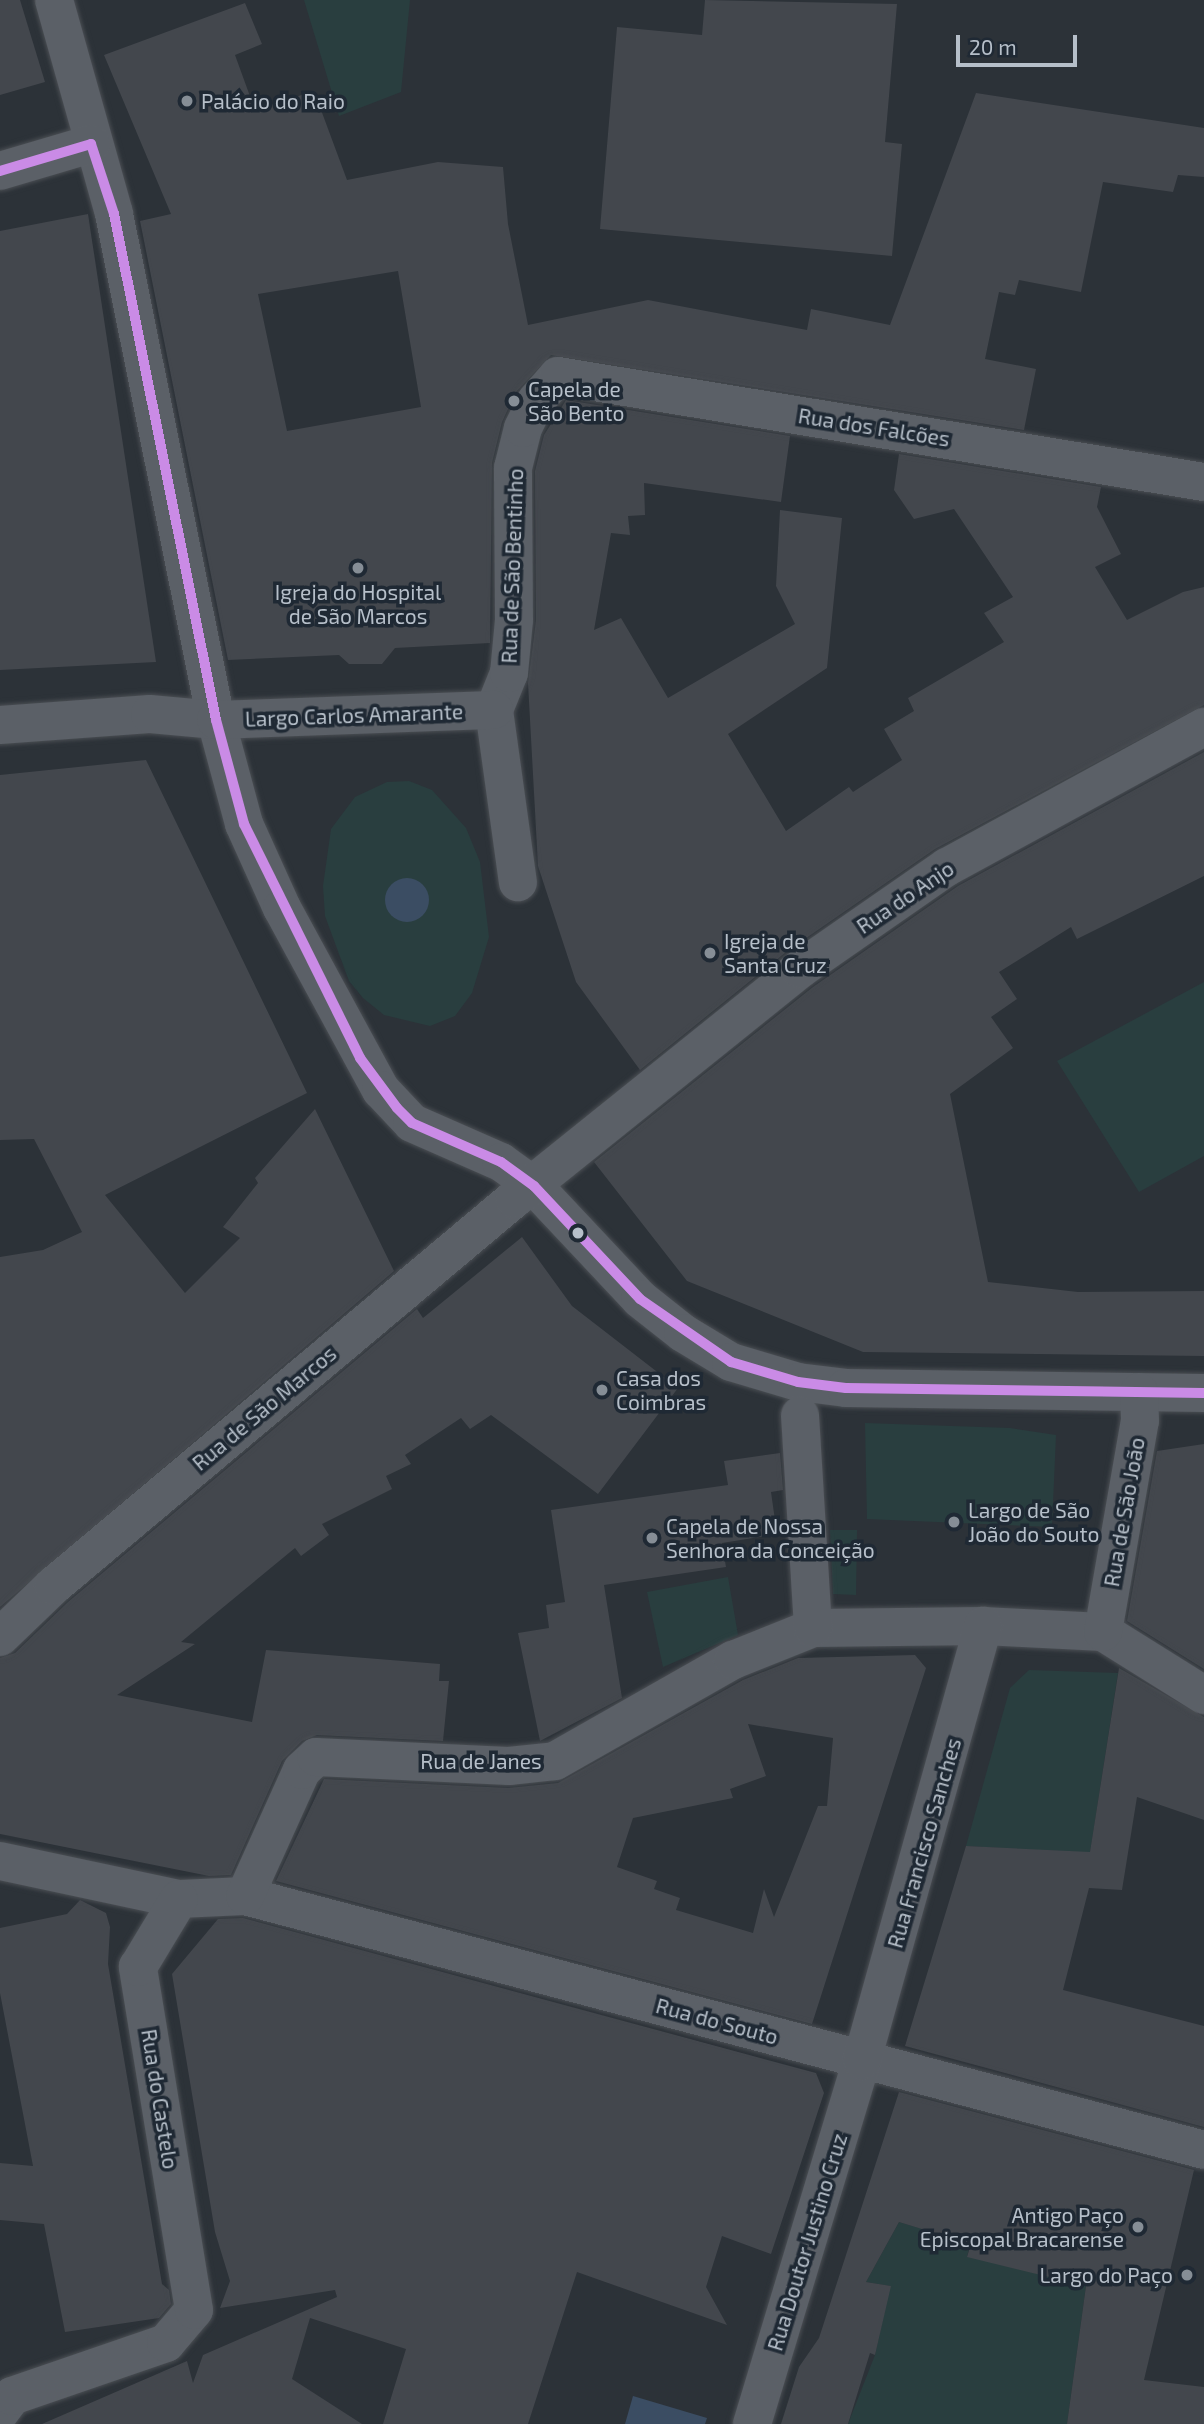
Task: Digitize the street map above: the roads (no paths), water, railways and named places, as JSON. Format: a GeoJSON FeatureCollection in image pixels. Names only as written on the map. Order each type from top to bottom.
{"type":"FeatureCollection","features":[{"type":"Feature","properties":{"kind":"street"},"geometry":{"type":"LineString","coordinates":[[0,725],[150,715],[216,720],[114,214],[91,144],[79,82],[54,0]]}},
{"type":"Feature","properties":{"kind":"street"},"geometry":{"type":"LineString","coordinates":[[0,171],[91,144]]}},
{"type":"Feature","properties":{"kind":"street","name":"Rua dos Falcões"},"geometry":{"type":"LineString","coordinates":[[549,386],[558,376],[1204,481]]}},
{"type":"Feature","properties":{"kind":"street","name":"Rua de São Bentinho"},"geometry":{"type":"LineString","coordinates":[[494,710],[509,673],[514,620],[513,468],[523,428],[549,386]]}},
{"type":"Feature","properties":{"kind":"street"},"geometry":{"type":"LineString","coordinates":[[494,710],[518,882]]}},
{"type":"Feature","properties":{"kind":"street","name":"Largo Carlos Amarante"},"geometry":{"type":"LineString","coordinates":[[494,710],[216,720],[244,824],[276,896],[360,1058],[381,1090],[412,1123],[501,1162],[534,1186],[640,1299],[683,1333],[731,1362],[798,1382],[846,1388],[1203,1393]]}},
{"type":"Feature","properties":{"kind":"street","name":"Rua do Anjo"},"geometry":{"type":"LineString","coordinates":[[534,1186],[800,969],[936,874],[1204,727]]}},
{"type":"Feature","properties":{"kind":"street","name":"Rua de São Marcos"},"geometry":{"type":"LineString","coordinates":[[0,1637],[63,1577],[534,1186]]}},
{"type":"Feature","properties":{"kind":"street","name":"Rua de São João"},"geometry":{"type":"LineString","coordinates":[[1091,1630],[1140,1421],[1139,1392]]}},
{"type":"Feature","properties":{"kind":"street"},"geometry":{"type":"LineString","coordinates":[[800,1415],[825,1627],[982,1626],[1091,1630],[1204,1695]]}},
{"type":"Feature","properties":{"kind":"street","name":"Rua Francisco Sanches"},"geometry":{"type":"LineString","coordinates":[[862,2060],[982,1626]]}},
{"type":"Feature","properties":{"kind":"street","name":"Rua de Janes"},"geometry":{"type":"LineString","coordinates":[[238,1895],[302,1770],[316,1758],[509,1766],[555,1761],[733,1660],[825,1627]]}},
{"type":"Feature","properties":{"kind":"street"},"geometry":{"type":"LineString","coordinates":[[0,1861],[179,1899],[238,1895]]}},
{"type":"Feature","properties":{"kind":"street","name":"Rua do Souto"},"geometry":{"type":"LineString","coordinates":[[238,1895],[1204,2150]]}},
{"type":"Feature","properties":{"kind":"street","name":"Rua do Castelo"},"geometry":{"type":"LineString","coordinates":[[0,2412],[12,2396],[66,2375],[166,2343],[204,2315],[138,1967],[179,1899]]}},
{"type":"Feature","properties":{"kind":"street","name":"Rua Doutor Justino Cruz"},"geometry":{"type":"LineString","coordinates":[[752,2424],[862,2060]]}},
{"type":"Feature","properties":{"kind":"water"},"geometry":{"type":"Polygon","coordinates":[[[407,878],[416,879],[423,884],[428,891],[428,909],[423,916],[416,921],[407,922],[398,921],[391,916],[386,909],[385,900],[386,891],[391,884],[398,879],[407,878]]]}},
{"type":"Feature","properties":{"kind":"water"},"geometry":{"type":"Polygon","coordinates":[[[633,2396],[707,2418],[705,2424],[625,2424],[633,2396]]]}},
{"type":"Feature","properties":{"kind":"place","name":"Palácio do Raio"},"geometry":{"type":"Point","coordinates":[187,101]}},
{"type":"Feature","properties":{"kind":"place","name":"Capela de São Bento"},"geometry":{"type":"Point","coordinates":[514,401]}},
{"type":"Feature","properties":{"kind":"place","name":"Igreja do Hospital de São Marcos"},"geometry":{"type":"Point","coordinates":[358,568]}},
{"type":"Feature","properties":{"kind":"place","name":"Igreja de Santa Cruz"},"geometry":{"type":"Point","coordinates":[710,953]}},
{"type":"Feature","properties":{"kind":"place","name":"Casa dos Coimbras"},"geometry":{"type":"Point","coordinates":[602,1390]}},
{"type":"Feature","properties":{"kind":"place","name":"Largo de São João do Souto"},"geometry":{"type":"Point","coordinates":[954,1522]}},
{"type":"Feature","properties":{"kind":"place","name":"Capela de Nossa Senhora da Conceição"},"geometry":{"type":"Point","coordinates":[652,1538]}},
{"type":"Feature","properties":{"kind":"place","name":"Antigo Paço Episcopal Bracarense"},"geometry":{"type":"Point","coordinates":[1138,2227]}},
{"type":"Feature","properties":{"kind":"place","name":"Largo do Paço"},"geometry":{"type":"Point","coordinates":[1187,2275]}}]}
